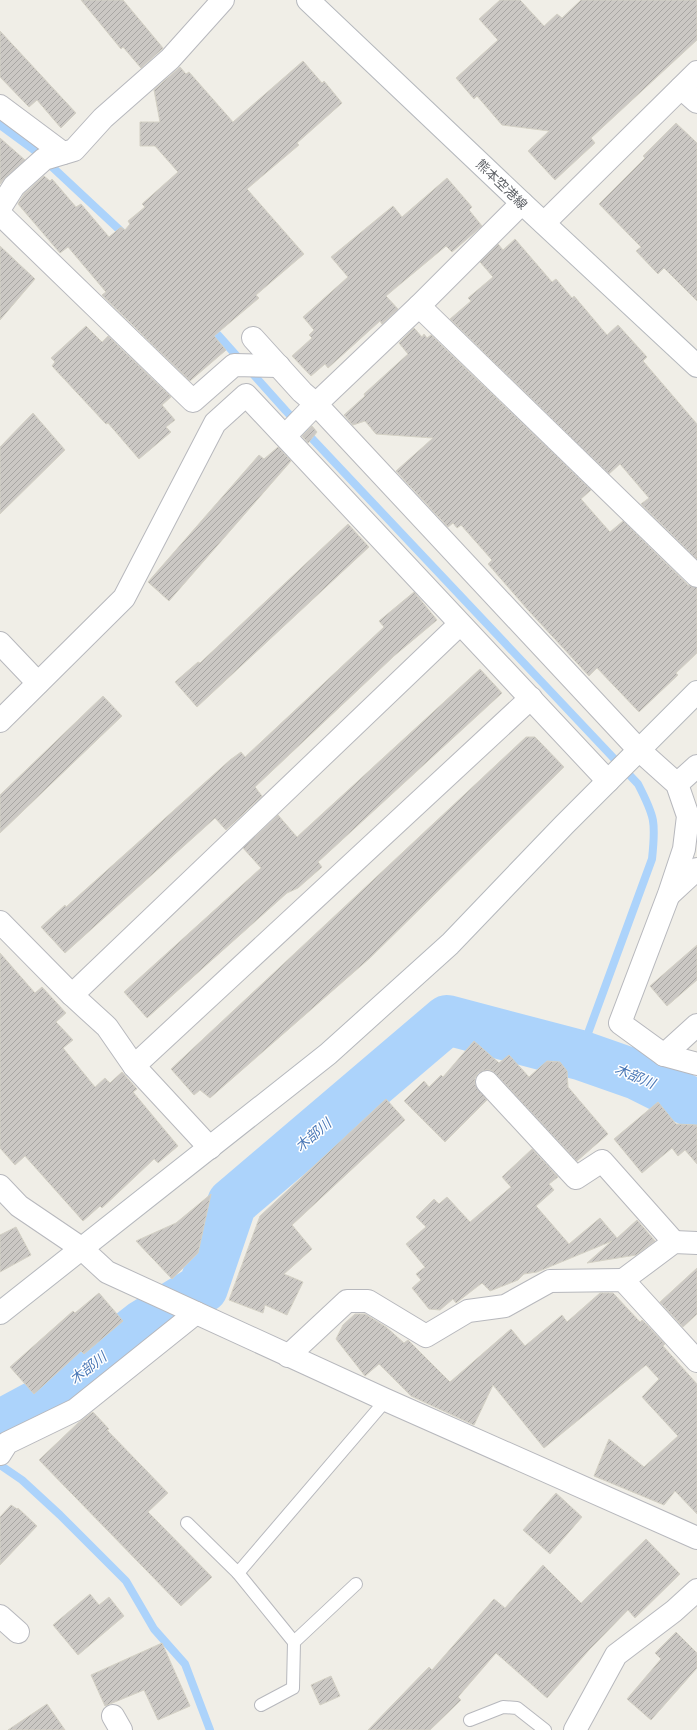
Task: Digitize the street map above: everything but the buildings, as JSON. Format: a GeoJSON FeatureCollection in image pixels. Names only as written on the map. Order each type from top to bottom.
{"type":"FeatureCollection","features":[{"type":"Feature","properties":{"kind":"street"},"geometry":{"type":"LineString","coordinates":[[0,208],[14,186],[44,159],[74,150],[103,118],[170,59],[223,0]]}},
{"type":"Feature","properties":{"kind":"street","name":"熊本空港線"},"geometry":{"type":"LineString","coordinates":[[308,0],[522,203],[697,366]]}},
{"type":"Feature","properties":{"kind":"street"},"geometry":{"type":"LineString","coordinates":[[544,223],[697,72]]}},
{"type":"Feature","properties":{"kind":"street"},"geometry":{"type":"LineString","coordinates":[[681,88],[697,102]]}},
{"type":"Feature","properties":{"kind":"street"},"geometry":{"type":"LineString","coordinates":[[0,106],[63,153]]}},
{"type":"Feature","properties":{"kind":"street"},"geometry":{"type":"LineString","coordinates":[[285,436],[316,404],[419,306],[522,203]]}},
{"type":"Feature","properties":{"kind":"street"},"geometry":{"type":"LineString","coordinates":[[0,214],[193,401],[234,365],[279,366]]}},
{"type":"Feature","properties":{"kind":"street"},"geometry":{"type":"LineString","coordinates":[[419,306],[697,576]]}},
{"type":"Feature","properties":{"kind":"street"},"geometry":{"type":"LineString","coordinates":[[254,338],[302,392],[316,404],[639,750],[677,784],[688,816],[684,849],[669,894],[620,1023],[664,1055],[697,1064]]}},
{"type":"Feature","properties":{"kind":"street"},"geometry":{"type":"LineString","coordinates":[[0,721],[124,598],[215,423],[246,395],[608,781]]}},
{"type":"Feature","properties":{"kind":"street"},"geometry":{"type":"LineString","coordinates":[[72,995],[460,624]]}},
{"type":"Feature","properties":{"kind":"street"},"geometry":{"type":"LineString","coordinates":[[0,643],[38,683]]}},
{"type":"Feature","properties":{"kind":"street"},"geometry":{"type":"LineString","coordinates":[[0,1313],[80,1248],[210,1148],[328,1054],[450,944],[608,781],[697,692]]}},
{"type":"Feature","properties":{"kind":"street"},"geometry":{"type":"LineString","coordinates":[[134,1066],[531,698]]}},
{"type":"Feature","properties":{"kind":"street"},"geometry":{"type":"LineString","coordinates":[[677,784],[697,766]]}},
{"type":"Feature","properties":{"kind":"street"},"geometry":{"type":"LineString","coordinates":[[669,894],[697,869]]}},
{"type":"Feature","properties":{"kind":"street"},"geometry":{"type":"LineString","coordinates":[[0,922],[72,995],[107,1027],[134,1066],[210,1148]]}},
{"type":"Feature","properties":{"kind":"street"},"geometry":{"type":"LineString","coordinates":[[664,1055],[697,1025]]}},
{"type":"Feature","properties":{"kind":"street"},"geometry":{"type":"LineString","coordinates":[[487,1082],[576,1178],[602,1160],[674,1242]]}},
{"type":"Feature","properties":{"kind":"street"},"geometry":{"type":"LineString","coordinates":[[0,1186],[19,1206],[80,1248],[107,1272],[288,1356],[697,1538]]}},
{"type":"Feature","properties":{"kind":"street"},"geometry":{"type":"LineString","coordinates":[[288,1356],[347,1301],[368,1301],[426,1336],[468,1311],[505,1306],[550,1281],[623,1280],[674,1242],[697,1243]]}},
{"type":"Feature","properties":{"kind":"street"},"geometry":{"type":"LineString","coordinates":[[623,1280],[697,1361]]}},
{"type":"Feature","properties":{"kind":"street"},"geometry":{"type":"LineString","coordinates":[[0,1454],[8,1443],[75,1410],[196,1313]]}},
{"type":"Feature","properties":{"kind":"street"},"geometry":{"type":"LineString","coordinates":[[575,1730],[616,1655],[674,1611],[697,1590]]}},
{"type":"Feature","properties":{"kind":"street"},"geometry":{"type":"LineString","coordinates":[[0,1616],[18,1632]]}},
{"type":"Feature","properties":{"kind":"lane"},"geometry":{"type":"LineString","coordinates":[[238,1573],[386,1400]]}},
{"type":"Feature","properties":{"kind":"lane"},"geometry":{"type":"LineString","coordinates":[[187,1523],[238,1573],[294,1642],[293,1688],[261,1705]]}},
{"type":"Feature","properties":{"kind":"lane"},"geometry":{"type":"LineString","coordinates":[[294,1642],[356,1584]]}},
{"type":"Feature","properties":{"kind":"lane"},"geometry":{"type":"LineString","coordinates":[[470,1720],[504,1707],[517,1708],[545,1730]]}},
{"type":"Feature","properties":{"kind":"waterway"},"geometry":{"type":"LineString","coordinates":[[0,125],[34,150],[125,235]]}},
{"type":"Feature","properties":{"kind":"waterway"},"geometry":{"type":"LineString","coordinates":[[210,326],[286,411],[638,784],[648,804],[653,820],[654,836],[652,859],[580,1055]]}},
{"type":"Feature","properties":{"kind":"waterway","name":"木部川"},"geometry":{"type":"LineString","coordinates":[[0,1425],[50,1398],[144,1324],[203,1288],[232,1203],[447,1020],[580,1055],[637,1075],[697,1105]]}},
{"type":"Feature","properties":{"kind":"waterway"},"geometry":{"type":"LineString","coordinates":[[0,1465],[22,1480],[60,1515],[126,1581],[154,1629],[185,1664],[210,1730]]}}]}
